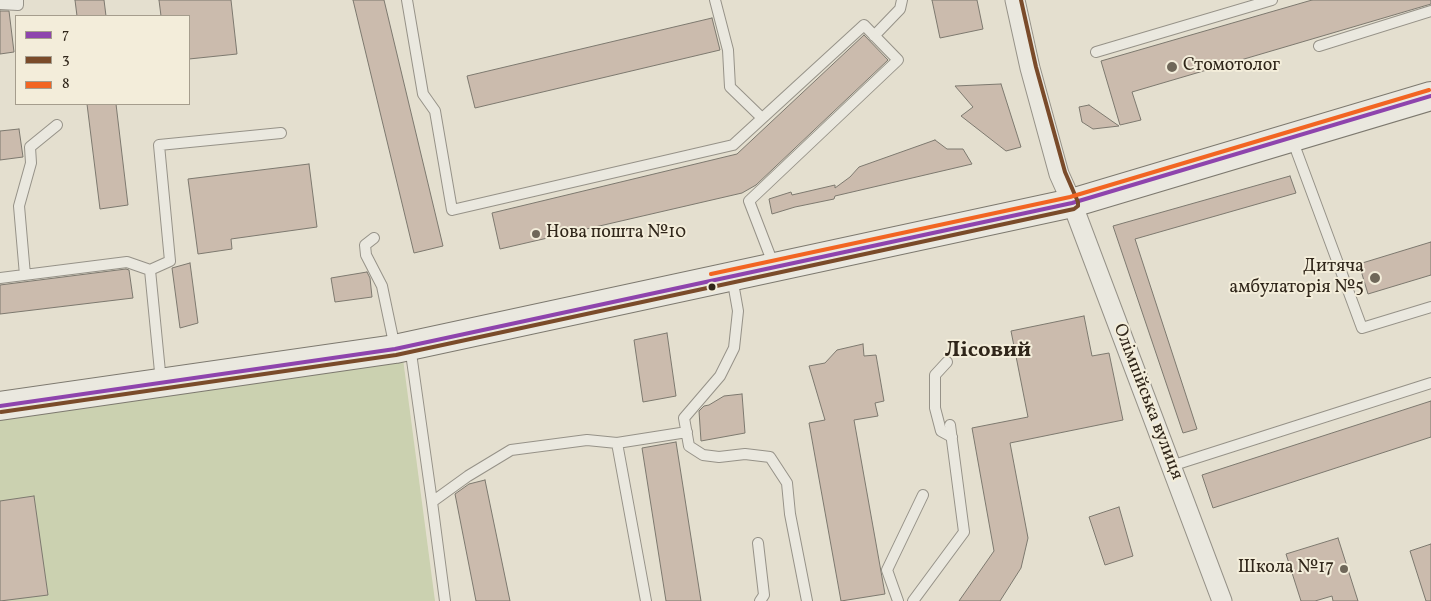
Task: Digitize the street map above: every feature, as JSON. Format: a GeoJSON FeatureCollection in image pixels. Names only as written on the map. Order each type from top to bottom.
{"type":"FeatureCollection","features":[{"type":"Feature","properties":{"kind":"street","name":"Олімпійська вулиця"},"geometry":{"type":"LineString","coordinates":[[1015,0],[1030,68],[1059,174],[1222,601]]}},
{"type":"Feature","properties":{"kind":"street"},"geometry":{"type":"LineString","coordinates":[[0,406],[402,347],[1072,204],[1431,96]]}},
{"type":"Feature","properties":{"kind":"lane"},"geometry":{"type":"LineString","coordinates":[[0,4],[18,5],[18,0]]}},
{"type":"Feature","properties":{"kind":"lane"},"geometry":{"type":"LineString","coordinates":[[407,0],[423,94],[435,111],[452,210],[733,145],[864,25],[898,60],[749,201],[774,267]]}},
{"type":"Feature","properties":{"kind":"lane"},"geometry":{"type":"LineString","coordinates":[[714,0],[728,50],[730,87],[762,118]]}},
{"type":"Feature","properties":{"kind":"lane"},"geometry":{"type":"LineString","coordinates":[[874,36],[900,9],[902,0]]}},
{"type":"Feature","properties":{"kind":"lane"},"geometry":{"type":"LineString","coordinates":[[1096,52],[1272,0]]}},
{"type":"Feature","properties":{"kind":"lane"},"geometry":{"type":"LineString","coordinates":[[1319,46],[1431,11]]}},
{"type":"Feature","properties":{"kind":"lane"},"geometry":{"type":"LineString","coordinates":[[25,275],[19,206],[31,163],[30,147],[57,125]]}},
{"type":"Feature","properties":{"kind":"lane"},"geometry":{"type":"LineString","coordinates":[[0,278],[127,262],[150,270],[170,261],[159,146],[281,133]]}},
{"type":"Feature","properties":{"kind":"lane"},"geometry":{"type":"LineString","coordinates":[[1291,138],[1362,328],[1431,307]]}},
{"type":"Feature","properties":{"kind":"lane"},"geometry":{"type":"LineString","coordinates":[[374,238],[365,245],[366,255],[382,286],[402,347],[432,502],[445,601]]}},
{"type":"Feature","properties":{"kind":"lane"},"geometry":{"type":"LineString","coordinates":[[150,270],[161,383]]}},
{"type":"Feature","properties":{"kind":"lane"},"geometry":{"type":"LineString","coordinates":[[732,276],[738,311],[734,348],[720,376],[684,418],[689,446],[702,455],[718,457],[745,454],[770,457],[787,483],[790,514],[807,601]]}},
{"type":"Feature","properties":{"kind":"lane"},"geometry":{"type":"LineString","coordinates":[[947,362],[936,375],[934,408],[941,431],[952,437]]}},
{"type":"Feature","properties":{"kind":"lane"},"geometry":{"type":"LineString","coordinates":[[1171,466],[1431,383]]}},
{"type":"Feature","properties":{"kind":"lane"},"geometry":{"type":"LineString","coordinates":[[913,601],[964,532],[950,425]]}},
{"type":"Feature","properties":{"kind":"lane"},"geometry":{"type":"LineString","coordinates":[[432,502],[468,476],[511,450],[587,440],[617,443],[686,432]]}},
{"type":"Feature","properties":{"kind":"lane"},"geometry":{"type":"LineString","coordinates":[[617,443],[646,601]]}},
{"type":"Feature","properties":{"kind":"lane"},"geometry":{"type":"LineString","coordinates":[[898,601],[887,570],[924,495]]}},
{"type":"Feature","properties":{"kind":"lane"},"geometry":{"type":"LineString","coordinates":[[758,543],[764,596],[760,601]]}},
{"type":"Feature","properties":{"kind":"green space"},"geometry":{"type":"Polygon","coordinates":[[[403,359],[435,601],[0,601],[0,420],[403,359]]]}},
{"type":"Feature","properties":{"kind":"building"},"geometry":{"type":"Polygon","coordinates":[[[75,0],[104,0],[106,15],[77,15],[75,0]]]}},
{"type":"Feature","properties":{"kind":"building"},"geometry":{"type":"Polygon","coordinates":[[[159,0],[231,0],[237,54],[190,59],[190,15],[161,15],[159,0]]]}},
{"type":"Feature","properties":{"kind":"building"},"geometry":{"type":"Polygon","coordinates":[[[353,0],[384,0],[443,246],[414,253],[353,0]]]}},
{"type":"Feature","properties":{"kind":"building"},"geometry":{"type":"Polygon","coordinates":[[[932,0],[977,0],[983,29],[940,38],[932,0]]]}},
{"type":"Feature","properties":{"kind":"building"},"geometry":{"type":"Polygon","coordinates":[[[1312,0],[1431,0],[1431,4],[1132,92],[1141,120],[1120,125],[1101,61],[1312,0]]]}},
{"type":"Feature","properties":{"kind":"building"},"geometry":{"type":"Polygon","coordinates":[[[0,11],[9,11],[14,52],[0,54],[0,11]]]}},
{"type":"Feature","properties":{"kind":"building"},"geometry":{"type":"Polygon","coordinates":[[[712,18],[720,50],[475,108],[467,76],[712,18]]]}},
{"type":"Feature","properties":{"kind":"building"},"geometry":{"type":"Polygon","coordinates":[[[864,35],[888,60],[756,185],[742,193],[500,249],[492,213],[737,154],[864,35]]]}},
{"type":"Feature","properties":{"kind":"building"},"geometry":{"type":"Polygon","coordinates":[[[1001,84],[1021,147],[1006,151],[961,116],[973,107],[955,86],[1001,84]]]}},
{"type":"Feature","properties":{"kind":"building"},"geometry":{"type":"Polygon","coordinates":[[[87,105],[116,105],[128,205],[100,209],[87,105]]]}},
{"type":"Feature","properties":{"kind":"building"},"geometry":{"type":"Polygon","coordinates":[[[1089,105],[1119,126],[1093,129],[1082,122],[1079,107],[1089,105]]]}},
{"type":"Feature","properties":{"kind":"building"},"geometry":{"type":"Polygon","coordinates":[[[19,129],[23,157],[0,160],[0,131],[19,129]]]}},
{"type":"Feature","properties":{"kind":"building"},"geometry":{"type":"Polygon","coordinates":[[[935,140],[947,149],[963,149],[972,164],[835,196],[834,199],[772,214],[769,199],[791,192],[792,195],[835,185],[835,188],[850,177],[859,167],[935,140]]]}},
{"type":"Feature","properties":{"kind":"building"},"geometry":{"type":"Polygon","coordinates":[[[309,164],[317,227],[231,239],[232,249],[198,254],[188,179],[309,164]]]}},
{"type":"Feature","properties":{"kind":"building"},"geometry":{"type":"Polygon","coordinates":[[[1290,176],[1296,193],[1135,239],[1197,429],[1183,433],[1113,226],[1290,176]]]}},
{"type":"Feature","properties":{"kind":"building"},"geometry":{"type":"Polygon","coordinates":[[[1431,242],[1431,275],[1368,294],[1359,264],[1431,242]]]}},
{"type":"Feature","properties":{"kind":"building"},"geometry":{"type":"Polygon","coordinates":[[[190,263],[198,323],[180,328],[172,268],[190,263]]]}},
{"type":"Feature","properties":{"kind":"building"},"geometry":{"type":"Polygon","coordinates":[[[129,270],[133,298],[0,314],[0,285],[129,270]]]}},
{"type":"Feature","properties":{"kind":"building"},"geometry":{"type":"Polygon","coordinates":[[[367,272],[370,278],[372,297],[335,302],[331,278],[367,272]]]}},
{"type":"Feature","properties":{"kind":"building"},"geometry":{"type":"Polygon","coordinates":[[[1084,316],[1092,356],[1109,353],[1123,420],[1010,443],[1028,538],[1021,568],[1000,601],[959,601],[994,551],[972,428],[1028,417],[1011,331],[1084,316]]]}},
{"type":"Feature","properties":{"kind":"building"},"geometry":{"type":"Polygon","coordinates":[[[667,333],[676,396],[643,402],[634,340],[667,333]]]}},
{"type":"Feature","properties":{"kind":"building"},"geometry":{"type":"Polygon","coordinates":[[[863,344],[864,356],[876,355],[884,401],[875,403],[878,416],[854,420],[885,594],[841,601],[809,423],[825,420],[809,366],[825,363],[837,350],[863,344]]]}},
{"type":"Feature","properties":{"kind":"building"},"geometry":{"type":"Polygon","coordinates":[[[742,394],[745,433],[701,441],[699,411],[704,406],[724,396],[742,394]]]}},
{"type":"Feature","properties":{"kind":"building"},"geometry":{"type":"Polygon","coordinates":[[[1431,401],[1431,437],[1213,508],[1202,475],[1431,401]]]}},
{"type":"Feature","properties":{"kind":"building"},"geometry":{"type":"Polygon","coordinates":[[[676,442],[701,601],[666,601],[642,448],[676,442]]]}},
{"type":"Feature","properties":{"kind":"building"},"geometry":{"type":"Polygon","coordinates":[[[485,480],[510,601],[476,601],[455,494],[469,484],[485,480]]]}},
{"type":"Feature","properties":{"kind":"building"},"geometry":{"type":"Polygon","coordinates":[[[34,496],[48,595],[0,601],[0,501],[34,496]]]}},
{"type":"Feature","properties":{"kind":"building"},"geometry":{"type":"Polygon","coordinates":[[[1119,507],[1133,556],[1105,565],[1089,517],[1119,507]]]}},
{"type":"Feature","properties":{"kind":"building"},"geometry":{"type":"Polygon","coordinates":[[[1338,538],[1358,601],[1333,601],[1332,596],[1315,601],[1301,601],[1286,554],[1338,538]]]}},
{"type":"Feature","properties":{"kind":"building"},"geometry":{"type":"Polygon","coordinates":[[[1431,544],[1431,601],[1426,601],[1410,551],[1431,544]]]}},
{"type":"Feature","properties":{"kind":"transit line","name":"3"},"geometry":{"type":"LineString","coordinates":[[1,412],[396,355],[1074,209],[1078,206],[1078,202],[1065,172],[1036,67],[1021,0]]}},
{"type":"Feature","properties":{"kind":"transit line","name":"8"},"geometry":{"type":"LineString","coordinates":[[711,274],[1070,197],[1429,90]]}},
{"type":"Feature","properties":{"kind":"transit line","name":"7"},"geometry":{"type":"LineString","coordinates":[[0,406],[395,349],[1072,203],[1431,96]]}},
{"type":"Feature","properties":{"kind":"place","name":"Стомотолог"},"geometry":{"type":"Point","coordinates":[1172,67]}},
{"type":"Feature","properties":{"kind":"place","name":"Нова пошта №10"},"geometry":{"type":"Point","coordinates":[536,234]}},
{"type":"Feature","properties":{"kind":"place","name":"Дитяча амбулаторія №5"},"geometry":{"type":"Point","coordinates":[1375,278]}},
{"type":"Feature","properties":{"kind":"place","name":"Школа №17"},"geometry":{"type":"Point","coordinates":[1344,569]}},
{"type":"Feature","properties":{"kind":"district","name":"Лісовий"},"geometry":{"type":"Point","coordinates":[988,352]}}]}
